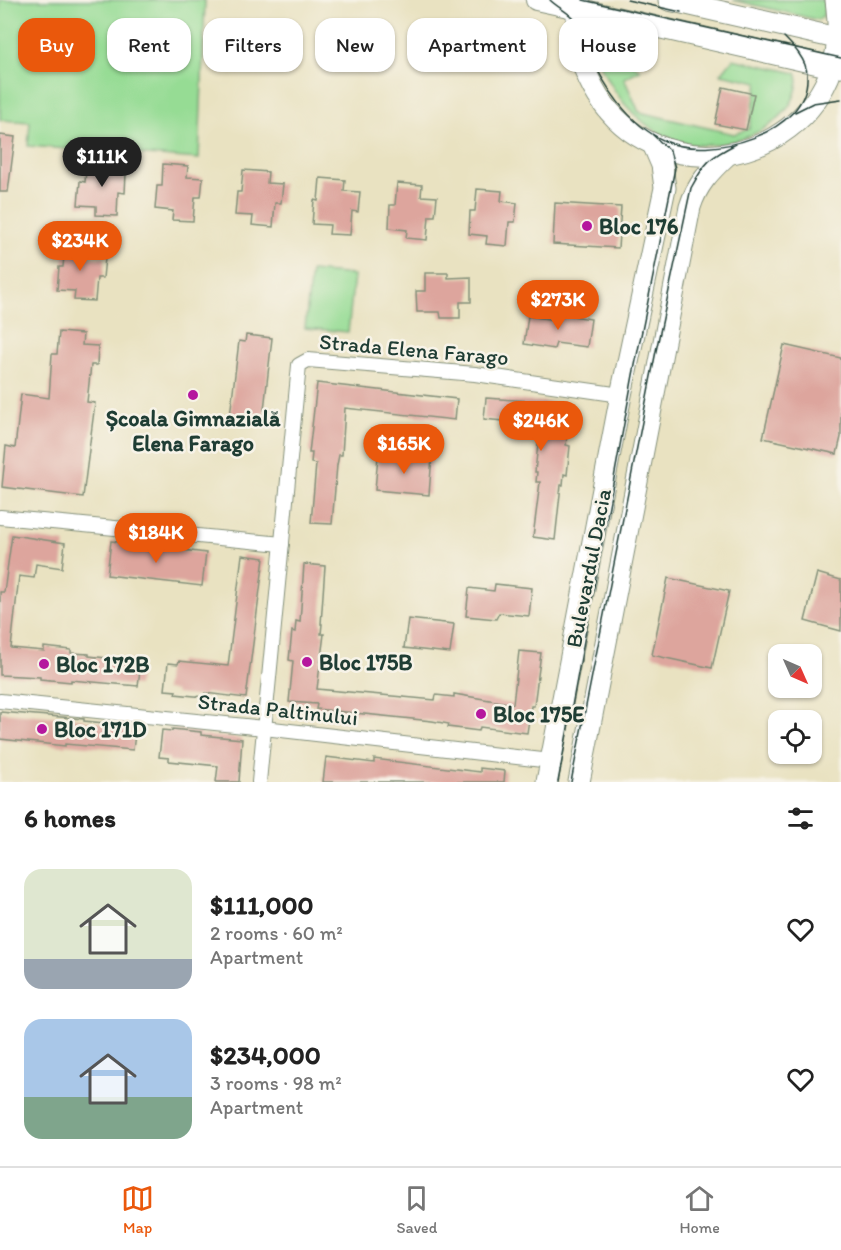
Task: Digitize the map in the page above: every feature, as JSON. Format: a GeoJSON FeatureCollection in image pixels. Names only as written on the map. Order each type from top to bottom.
{"type":"FeatureCollection","features":[{"type":"Feature","properties":{"kind":"main road"},"geometry":{"type":"LineString","coordinates":[[536,0],[579,4],[836,67]]}},
{"type":"Feature","properties":{"kind":"main road"},"geometry":{"type":"LineString","coordinates":[[669,0],[840,39]]}},
{"type":"Feature","properties":{"kind":"main road","name":"Bulevardul Dacia"},"geometry":{"type":"LineString","coordinates":[[579,4],[577,36],[581,58],[590,84],[606,108],[627,129],[653,144],[680,153],[700,156],[727,155],[750,149],[772,139],[791,126],[813,103],[836,67],[840,39],[836,0]]}},
{"type":"Feature","properties":{"kind":"main road","name":"Bulevardul Dacia"},"geometry":{"type":"LineString","coordinates":[[547,782],[621,395],[665,188],[662,165],[653,144]]}},
{"type":"Feature","properties":{"kind":"main road","name":"Bulevardul Dacia"},"geometry":{"type":"LineString","coordinates":[[579,782],[690,207],[698,186],[708,172],[727,155]]}},
{"type":"Feature","properties":{"kind":"street","name":"Strada Elena Farago"},"geometry":{"type":"LineString","coordinates":[[259,782],[299,365],[308,360],[475,374],[621,395]]}},
{"type":"Feature","properties":{"kind":"street"},"geometry":{"type":"LineString","coordinates":[[0,518],[282,544]]}},
{"type":"Feature","properties":{"kind":"street","name":"Strada Paltinului"},"geometry":{"type":"LineString","coordinates":[[0,701],[551,761]]}},
{"type":"Feature","properties":{"kind":"green space"},"geometry":{"type":"Polygon","coordinates":[[[0,0],[205,0],[199,159],[28,146],[30,122],[0,120],[0,0]]]}},
{"type":"Feature","properties":{"kind":"green space"},"geometry":{"type":"Polygon","coordinates":[[[733,0],[824,0],[825,6],[823,16],[818,20],[733,0]]]}},
{"type":"Feature","properties":{"kind":"green space"},"geometry":{"type":"Polygon","coordinates":[[[733,59],[796,73],[798,77],[796,91],[790,104],[770,125],[742,139],[712,145],[683,142],[657,131],[634,114],[615,91],[604,72],[636,72],[624,78],[639,112],[734,134],[749,129],[758,82],[721,74],[733,59]]]}},
{"type":"Feature","properties":{"kind":"green space"},"geometry":{"type":"Polygon","coordinates":[[[311,271],[354,275],[348,332],[305,328],[311,271]]]}},
{"type":"Feature","properties":{"kind":"building"},"geometry":{"type":"Polygon","coordinates":[[[723,87],[754,94],[746,130],[715,124],[723,87]]]}},
{"type":"Feature","properties":{"kind":"building"},"geometry":{"type":"Polygon","coordinates":[[[0,135],[15,137],[8,192],[0,192],[0,135]]]}},
{"type":"Feature","properties":{"kind":"building"},"geometry":{"type":"Polygon","coordinates":[[[87,159],[111,161],[110,172],[126,173],[125,193],[118,192],[117,216],[96,215],[96,206],[78,205],[80,181],[85,182],[87,159]]]}},
{"type":"Feature","properties":{"kind":"building"},"geometry":{"type":"Polygon","coordinates":[[[163,164],[188,166],[187,177],[203,178],[201,197],[195,197],[193,221],[172,220],[173,211],[155,209],[157,186],[162,186],[163,164]]]}},
{"type":"Feature","properties":{"kind":"building"},"geometry":{"type":"Polygon","coordinates":[[[243,170],[268,172],[267,183],[283,184],[281,203],[275,203],[273,227],[252,225],[253,216],[235,215],[237,192],[241,192],[243,170]]]}},
{"type":"Feature","properties":{"kind":"building"},"geometry":{"type":"Polygon","coordinates":[[[320,178],[345,180],[344,191],[360,192],[358,212],[352,211],[350,235],[329,234],[330,225],[312,224],[314,200],[318,201],[320,178]]]}},
{"type":"Feature","properties":{"kind":"building"},"geometry":{"type":"Polygon","coordinates":[[[397,183],[422,185],[421,196],[437,197],[435,216],[429,216],[427,240],[406,238],[407,230],[389,228],[390,205],[395,205],[397,183]]]}},
{"type":"Feature","properties":{"kind":"building"},"geometry":{"type":"Polygon","coordinates":[[[477,189],[502,191],[501,201],[517,203],[515,222],[509,222],[507,246],[486,244],[487,236],[469,234],[470,211],[475,211],[477,189]]]}},
{"type":"Feature","properties":{"kind":"building","name":"Bloc 176"},"geometry":{"type":"Polygon","coordinates":[[[555,203],[621,207],[618,248],[553,244],[555,203]]]}},
{"type":"Feature","properties":{"kind":"building"},"geometry":{"type":"Polygon","coordinates":[[[65,244],[90,246],[89,257],[105,258],[103,278],[97,278],[95,301],[74,300],[75,291],[57,290],[59,267],[63,267],[65,244]]]}},
{"type":"Feature","properties":{"kind":"building"},"geometry":{"type":"Polygon","coordinates":[[[425,273],[448,273],[448,278],[471,277],[471,302],[460,302],[460,318],[441,318],[440,312],[417,312],[416,291],[425,291],[425,273]]]}},
{"type":"Feature","properties":{"kind":"building"},"geometry":{"type":"Polygon","coordinates":[[[555,313],[591,319],[587,347],[556,343],[554,349],[524,344],[528,316],[554,320],[555,313]]]}},
{"type":"Feature","properties":{"kind":"building"},"geometry":{"type":"Polygon","coordinates":[[[59,332],[83,334],[82,345],[98,346],[97,365],[91,365],[87,402],[95,403],[83,497],[2,487],[6,446],[15,448],[21,394],[49,398],[52,354],[57,354],[59,332]]]}},
{"type":"Feature","properties":{"kind":"building"},"geometry":{"type":"Polygon","coordinates":[[[246,335],[272,338],[263,419],[230,416],[239,341],[245,342],[246,335]]]}},
{"type":"Feature","properties":{"kind":"building"},"geometry":{"type":"Polygon","coordinates":[[[784,345],[841,358],[841,437],[837,454],[763,438],[784,345]]]}},
{"type":"Feature","properties":{"kind":"building"},"geometry":{"type":"Polygon","coordinates":[[[317,383],[457,399],[455,420],[345,408],[342,455],[339,455],[337,465],[332,524],[311,523],[316,464],[311,463],[312,453],[309,453],[317,383]]]}},
{"type":"Feature","properties":{"kind":"building"},"geometry":{"type":"Polygon","coordinates":[[[486,398],[571,404],[566,445],[570,446],[567,475],[564,474],[563,485],[561,485],[555,540],[533,537],[540,482],[536,482],[537,472],[535,472],[540,425],[484,419],[486,398]]]}},
{"type":"Feature","properties":{"kind":"building"},"geometry":{"type":"Polygon","coordinates":[[[419,455],[432,456],[429,495],[375,490],[378,456],[418,460],[419,455]]]}},
{"type":"Feature","properties":{"kind":"building"},"geometry":{"type":"Polygon","coordinates":[[[12,535],[65,543],[62,568],[36,564],[34,578],[19,576],[11,648],[44,651],[44,647],[71,650],[71,653],[89,654],[89,656],[141,662],[138,686],[0,675],[0,592],[4,592],[12,535]]]}},
{"type":"Feature","properties":{"kind":"building"},"geometry":{"type":"Polygon","coordinates":[[[111,541],[206,553],[202,586],[107,575],[111,541]]]}},
{"type":"Feature","properties":{"kind":"building"},"geometry":{"type":"Polygon","coordinates":[[[242,555],[264,558],[246,698],[205,693],[204,697],[175,694],[176,691],[165,690],[168,663],[178,664],[179,661],[228,666],[242,555]]]}},
{"type":"Feature","properties":{"kind":"building"},"geometry":{"type":"Polygon","coordinates":[[[304,564],[325,566],[321,624],[321,634],[324,634],[317,689],[435,700],[436,695],[454,697],[454,694],[513,704],[519,651],[541,653],[534,706],[531,706],[527,733],[480,727],[479,731],[448,727],[449,724],[432,721],[316,709],[317,704],[289,702],[293,661],[289,660],[292,631],[295,632],[296,621],[300,622],[304,564]]]}},
{"type":"Feature","properties":{"kind":"building"},"geometry":{"type":"Polygon","coordinates":[[[817,573],[841,580],[841,631],[805,621],[817,573]]]}},
{"type":"Feature","properties":{"kind":"building"},"geometry":{"type":"Polygon","coordinates":[[[668,578],[729,591],[712,668],[652,655],[668,578]]]}},
{"type":"Feature","properties":{"kind":"building"},"geometry":{"type":"Polygon","coordinates":[[[495,584],[532,588],[529,616],[499,613],[496,619],[466,616],[469,588],[494,591],[495,584]]]}},
{"type":"Feature","properties":{"kind":"building"},"geometry":{"type":"Polygon","coordinates":[[[408,619],[454,624],[450,653],[404,648],[408,619]]]}},
{"type":"Feature","properties":{"kind":"building","name":"Bloc 171D"},"geometry":{"type":"Polygon","coordinates":[[[0,712],[136,726],[133,750],[0,739],[0,712]]]}},
{"type":"Feature","properties":{"kind":"building"},"geometry":{"type":"Polygon","coordinates":[[[172,729],[201,732],[201,735],[242,739],[239,782],[216,782],[218,766],[169,761],[169,758],[159,757],[162,730],[172,731],[172,729]]]}},
{"type":"Feature","properties":{"kind":"building"},"geometry":{"type":"Polygon","coordinates":[[[326,757],[374,763],[374,759],[480,772],[480,768],[505,771],[504,782],[323,782],[326,757]]]}},
{"type":"Feature","properties":{"kind":"tram line"},"geometry":{"type":"LineString","coordinates":[[550,0],[576,22],[601,76],[628,114],[651,134],[684,146],[706,147],[754,138],[775,127],[792,113],[804,96],[807,75],[802,59],[784,37]]}},
{"type":"Feature","properties":{"kind":"tram line"},"geometry":{"type":"LineString","coordinates":[[583,0],[841,58]]}},
{"type":"Feature","properties":{"kind":"tram line"},"geometry":{"type":"LineString","coordinates":[[627,0],[681,12]]}},
{"type":"Feature","properties":{"kind":"tram line"},"geometry":{"type":"LineString","coordinates":[[795,112],[813,103],[841,99]]}},
{"type":"Feature","properties":{"kind":"tram line"},"geometry":{"type":"LineString","coordinates":[[558,782],[633,375],[675,168],[670,151],[653,135]]}},
{"type":"Feature","properties":{"kind":"tram line"},"geometry":{"type":"LineString","coordinates":[[571,782],[656,351],[691,188],[709,161],[736,144]]}},
{"type":"Feature","properties":{"kind":"place","name":"Bloc 176"},"geometry":{"type":"Point","coordinates":[587,226]}},
{"type":"Feature","properties":{"kind":"place","name":"Școala Gimnazială Elena Farago"},"geometry":{"type":"Point","coordinates":[193,395]}},
{"type":"Feature","properties":{"kind":"place","name":"Bloc 175B"},"geometry":{"type":"Point","coordinates":[307,662]}},
{"type":"Feature","properties":{"kind":"place","name":"Bloc 172B"},"geometry":{"type":"Point","coordinates":[44,664]}},
{"type":"Feature","properties":{"kind":"place","name":"Bloc 175E"},"geometry":{"type":"Point","coordinates":[481,714]}},
{"type":"Feature","properties":{"kind":"place","name":"Bloc 171D"},"geometry":{"type":"Point","coordinates":[42,729]}}]}
